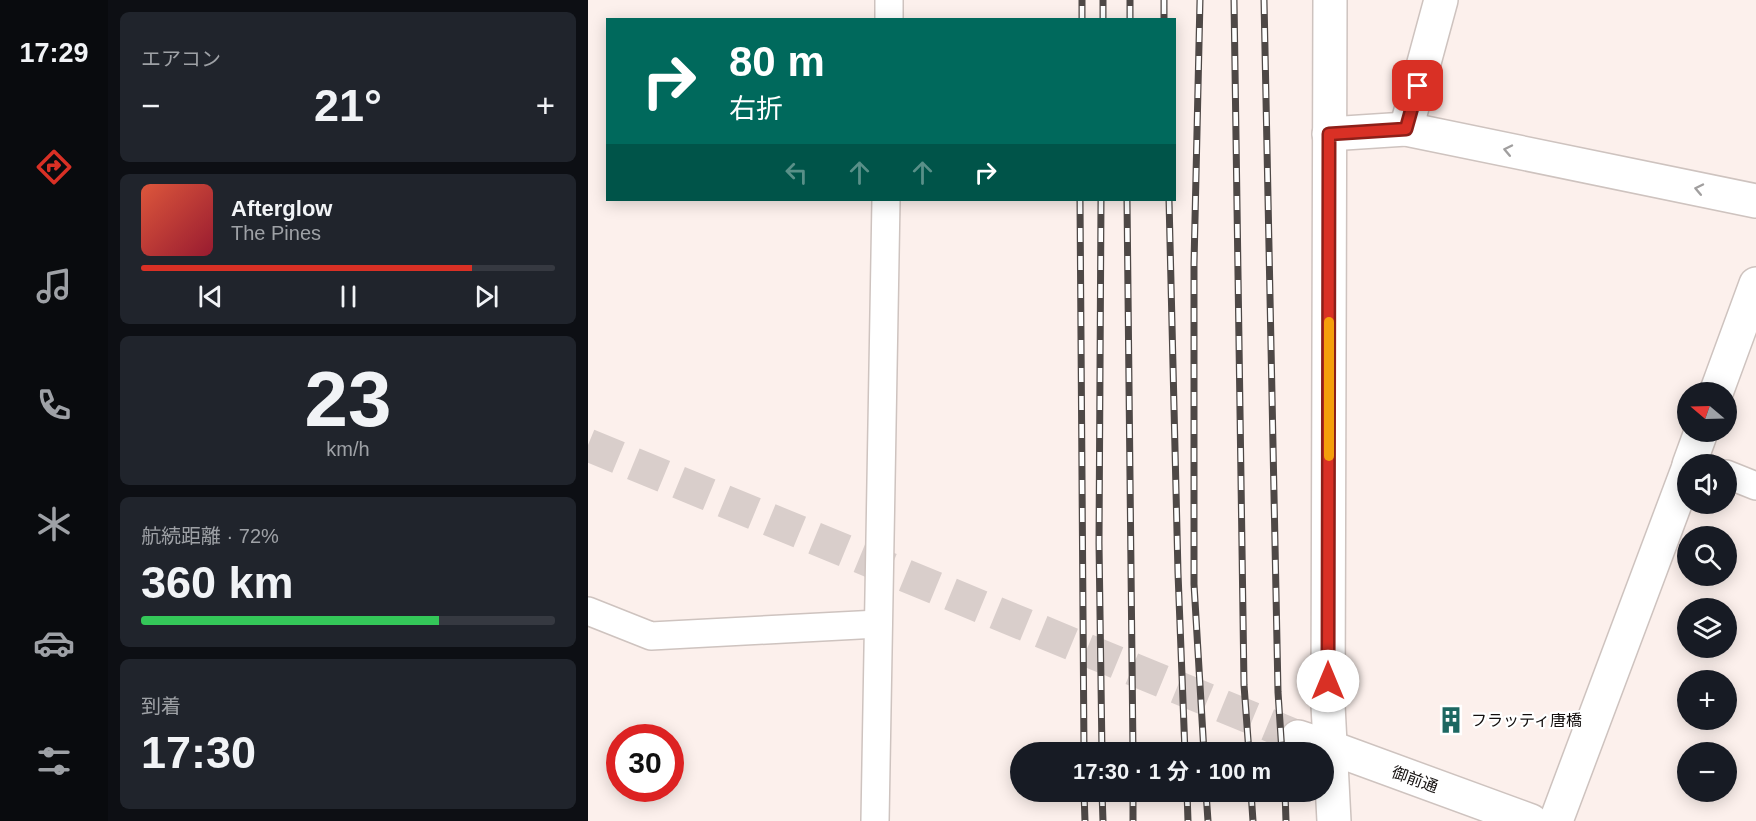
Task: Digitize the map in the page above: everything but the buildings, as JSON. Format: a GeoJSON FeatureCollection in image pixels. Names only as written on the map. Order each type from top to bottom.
{"type":"FeatureCollection","features":[{"type":"Feature","properties":{"kind":"street"},"geometry":{"type":"LineString","coordinates":[[1329,742],[1330,0]]}},
{"type":"Feature","properties":{"kind":"street"},"geometry":{"type":"LineString","coordinates":[[1406,129],[1441,0]]}},
{"type":"Feature","properties":{"kind":"street"},"geometry":{"type":"LineString","coordinates":[[1329,134],[1406,129],[1756,201]]}},
{"type":"Feature","properties":{"kind":"street"},"geometry":{"type":"LineString","coordinates":[[1720,382],[1756,284]]}},
{"type":"Feature","properties":{"kind":"street"},"geometry":{"type":"LineString","coordinates":[[1556,821],[1677,505]]}},
{"type":"Feature","properties":{"kind":"street","name":"御前通"},"geometry":{"type":"LineString","coordinates":[[1298,737],[1314,742]]}},
{"type":"Feature","properties":{"kind":"street","name":"御前通"},"geometry":{"type":"LineString","coordinates":[[1334,749],[1531,821]]}},
{"type":"Feature","properties":{"kind":"street"},"geometry":{"type":"LineString","coordinates":[[1333,802],[1334,821]]}},
{"type":"Feature","properties":{"kind":"lane"},"geometry":{"type":"LineString","coordinates":[[889,0],[889,18]]}},
{"type":"Feature","properties":{"kind":"lane"},"geometry":{"type":"LineString","coordinates":[[875,821],[885,201]]}},
{"type":"Feature","properties":{"kind":"lane"},"geometry":{"type":"LineString","coordinates":[[1737,478],[1756,486]]}},
{"type":"Feature","properties":{"kind":"lane"},"geometry":{"type":"LineString","coordinates":[[588,611],[651,636],[878,624]]}},
{"type":"Feature","properties":{"kind":"tunnel"},"geometry":{"type":"LineString","coordinates":[[588,445],[1298,737]]}},
{"type":"Feature","properties":{"kind":"railway"},"geometry":{"type":"LineString","coordinates":[[1082,0],[1082,18]]}},
{"type":"Feature","properties":{"kind":"railway"},"geometry":{"type":"LineString","coordinates":[[1103,0],[1103,18]]}},
{"type":"Feature","properties":{"kind":"railway"},"geometry":{"type":"LineString","coordinates":[[1130,0],[1130,18]]}},
{"type":"Feature","properties":{"kind":"railway"},"geometry":{"type":"LineString","coordinates":[[1164,0],[1164,18]]}},
{"type":"Feature","properties":{"kind":"railway"},"geometry":{"type":"LineString","coordinates":[[1200,0],[1194,264],[1194,584],[1203,742]]}},
{"type":"Feature","properties":{"kind":"railway"},"geometry":{"type":"LineString","coordinates":[[1234,0],[1244,685],[1248,742]]}},
{"type":"Feature","properties":{"kind":"railway"},"geometry":{"type":"LineString","coordinates":[[1264,0],[1278,692],[1281,742]]}},
{"type":"Feature","properties":{"kind":"railway"},"geometry":{"type":"LineString","coordinates":[[1080,201],[1084,742]]}},
{"type":"Feature","properties":{"kind":"railway"},"geometry":{"type":"LineString","coordinates":[[1101,201],[1099,543],[1102,742]]}},
{"type":"Feature","properties":{"kind":"railway"},"geometry":{"type":"LineString","coordinates":[[1127,201],[1133,742]]}},
{"type":"Feature","properties":{"kind":"railway"},"geometry":{"type":"LineString","coordinates":[[1169,201],[1185,742]]}},
{"type":"Feature","properties":{"kind":"railway"},"geometry":{"type":"LineString","coordinates":[[1084,802],[1085,821]]}},
{"type":"Feature","properties":{"kind":"railway"},"geometry":{"type":"LineString","coordinates":[[1102,802],[1103,821]]}},
{"type":"Feature","properties":{"kind":"railway"},"geometry":{"type":"LineString","coordinates":[[1133,802],[1133,821]]}},
{"type":"Feature","properties":{"kind":"railway"},"geometry":{"type":"LineString","coordinates":[[1187,802],[1188,821]]}},
{"type":"Feature","properties":{"kind":"railway"},"geometry":{"type":"LineString","coordinates":[[1207,802],[1208,821]]}},
{"type":"Feature","properties":{"kind":"railway"},"geometry":{"type":"LineString","coordinates":[[1252,802],[1253,821]]}},
{"type":"Feature","properties":{"kind":"railway"},"geometry":{"type":"LineString","coordinates":[[1285,802],[1286,821]]}},
{"type":"Feature","properties":{"kind":"slow traffic"},"geometry":{"type":"LineString","coordinates":[[1329,322],[1329,456]]}},
{"type":"Feature","properties":{"kind":"place","name":"フラッティ唐橋"},"geometry":{"type":"Point","coordinates":[1451,720]}},
{"type":"Feature","properties":{"kind":"route"},"geometry":{"type":"LineString","coordinates":[[1328,681],[1329,134],[1406,129],[1418,86]]}}]}
